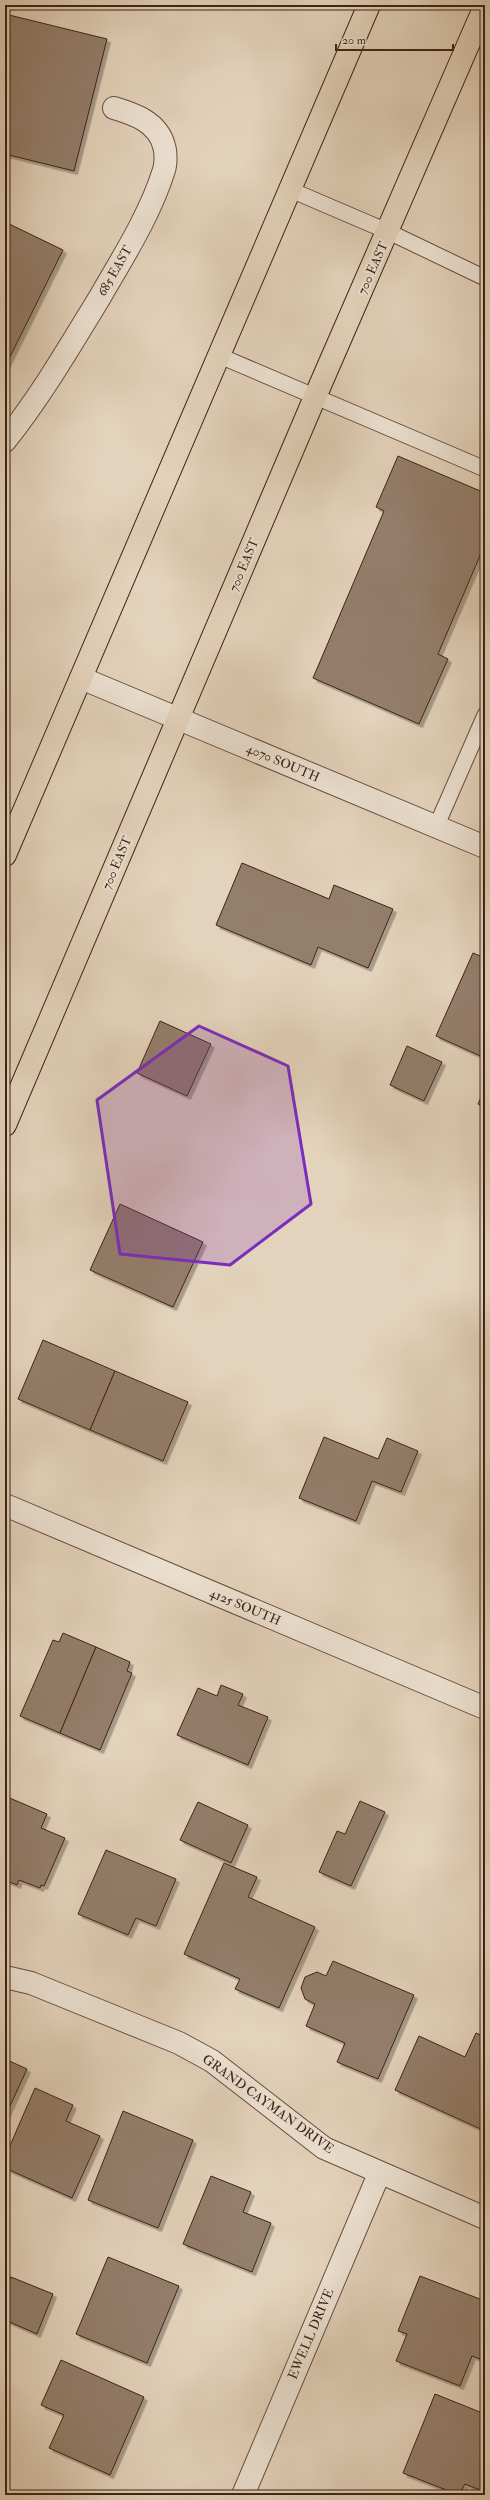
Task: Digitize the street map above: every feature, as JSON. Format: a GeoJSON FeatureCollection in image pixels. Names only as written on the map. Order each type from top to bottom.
{"type":"FeatureCollection","features":[{"type":"Feature","properties":{"kind":"main road"},"geometry":{"type":"LineString","coordinates":[[5,855],[220,356],[369,5]]}},
{"type":"Feature","properties":{"kind":"main road","name":"700 EAST"},"geometry":{"type":"LineString","coordinates":[[5,1125],[315,397],[389,232],[485,6]]}},
{"type":"Feature","properties":{"kind":"street","name":"685 EAST"},"geometry":{"type":"LineString","coordinates":[[5,441],[31,408],[125,255],[153,198],[165,168],[164,146],[154,127],[137,114],[114,108]]}},
{"type":"Feature","properties":{"kind":"street","name":"4070 SOUTH"},"geometry":{"type":"LineString","coordinates":[[81,678],[485,848]]}},
{"type":"Feature","properties":{"kind":"street","name":"4125 SOUTH"},"geometry":{"type":"LineString","coordinates":[[5,1505],[485,1708]]}},
{"type":"Feature","properties":{"kind":"street","name":"GRAND CAYMAN DRIVE"},"geometry":{"type":"LineString","coordinates":[[5,1977],[31,1983],[179,2043],[212,2061],[324,2148],[379,2174],[485,2218]]}},
{"type":"Feature","properties":{"kind":"street","name":"EWELL DRIVE"},"geometry":{"type":"LineString","coordinates":[[243,2495],[379,2174]]}},
{"type":"Feature","properties":{"kind":"lane"},"geometry":{"type":"LineString","coordinates":[[291,190],[389,232],[485,278]]}},
{"type":"Feature","properties":{"kind":"lane"},"geometry":{"type":"LineString","coordinates":[[220,356],[485,469]]}},
{"type":"Feature","properties":{"kind":"lane"},"geometry":{"type":"LineString","coordinates":[[436,827],[485,715]]}},
{"type":"Feature","properties":{"kind":"highlighted area"},"geometry":{"type":"Polygon","coordinates":[[[199,1026],[288,1066],[311,1204],[230,1265],[120,1254],[97,1100],[199,1026]]]}},
{"type":"Feature","properties":{"kind":"building"},"geometry":{"type":"Polygon","coordinates":[[[5,14],[107,39],[74,171],[5,154],[5,14]]]}},
{"type":"Feature","properties":{"kind":"building"},"geometry":{"type":"Polygon","coordinates":[[[5,222],[63,250],[6,365],[5,364],[5,222]]]}},
{"type":"Feature","properties":{"kind":"building"},"geometry":{"type":"Polygon","coordinates":[[[398,456],[485,493],[485,544],[438,654],[448,659],[419,724],[313,678],[384,511],[376,507],[398,456]]]}},
{"type":"Feature","properties":{"kind":"building"},"geometry":{"type":"Polygon","coordinates":[[[242,863],[329,899],[334,885],[393,909],[368,968],[318,947],[311,965],[216,925],[242,863]]]}},
{"type":"Feature","properties":{"kind":"building"},"geometry":{"type":"Polygon","coordinates":[[[473,953],[485,958],[485,1058],[436,1036],[473,953]]]}},
{"type":"Feature","properties":{"kind":"building"},"geometry":{"type":"Polygon","coordinates":[[[160,1021],[211,1044],[187,1096],[137,1073],[160,1021]]]}},
{"type":"Feature","properties":{"kind":"building"},"geometry":{"type":"Polygon","coordinates":[[[407,1046],[442,1062],[424,1101],[390,1085],[407,1046]]]}},
{"type":"Feature","properties":{"kind":"building"},"geometry":{"type":"Polygon","coordinates":[[[485,1088],[485,1108],[478,1104],[485,1088]]]}},
{"type":"Feature","properties":{"kind":"building"},"geometry":{"type":"Polygon","coordinates":[[[120,1204],[203,1242],[173,1307],[90,1270],[120,1204]]]}},
{"type":"Feature","properties":{"kind":"building"},"geometry":{"type":"Polygon","coordinates":[[[43,1340],[115,1371],[90,1430],[18,1399],[43,1340]]]}},
{"type":"Feature","properties":{"kind":"building"},"geometry":{"type":"Polygon","coordinates":[[[115,1371],[188,1402],[163,1461],[90,1430],[115,1371]]]}},
{"type":"Feature","properties":{"kind":"building"},"geometry":{"type":"Polygon","coordinates":[[[324,1437],[378,1459],[387,1438],[418,1451],[401,1492],[372,1481],[356,1521],[299,1498],[324,1437]]]}},
{"type":"Feature","properties":{"kind":"building"},"geometry":{"type":"Polygon","coordinates":[[[63,1633],[96,1647],[60,1733],[20,1716],[53,1640],[59,1642],[63,1633]]]}},
{"type":"Feature","properties":{"kind":"building"},"geometry":{"type":"Polygon","coordinates":[[[96,1647],[130,1662],[127,1671],[132,1673],[100,1750],[60,1733],[96,1647]]]}},
{"type":"Feature","properties":{"kind":"building"},"geometry":{"type":"Polygon","coordinates":[[[221,1685],[243,1694],[238,1705],[268,1717],[248,1765],[177,1735],[198,1688],[217,1696],[221,1685]]]}},
{"type":"Feature","properties":{"kind":"building"},"geometry":{"type":"Polygon","coordinates":[[[5,1796],[47,1814],[41,1828],[65,1838],[44,1886],[41,1885],[40,1888],[19,1880],[17,1885],[5,1880],[5,1796]]]}},
{"type":"Feature","properties":{"kind":"building"},"geometry":{"type":"Polygon","coordinates":[[[360,1801],[385,1812],[351,1886],[319,1872],[337,1831],[345,1834],[360,1801]]]}},
{"type":"Feature","properties":{"kind":"building"},"geometry":{"type":"Polygon","coordinates":[[[198,1802],[248,1825],[231,1863],[180,1840],[198,1802]]]}},
{"type":"Feature","properties":{"kind":"building"},"geometry":{"type":"Polygon","coordinates":[[[106,1850],[176,1879],[156,1926],[136,1918],[128,1935],[78,1914],[106,1850]]]}},
{"type":"Feature","properties":{"kind":"building"},"geometry":{"type":"Polygon","coordinates":[[[224,1863],[257,1877],[248,1897],[315,1927],[279,2008],[235,1989],[240,1979],[184,1954],[224,1863]]]}},
{"type":"Feature","properties":{"kind":"building"},"geometry":{"type":"Polygon","coordinates":[[[333,1961],[414,1995],[378,2079],[337,2062],[345,2043],[306,2026],[315,2004],[305,1999],[301,1988],[305,1977],[317,1972],[326,1976],[333,1961]]]}},
{"type":"Feature","properties":{"kind":"building"},"geometry":{"type":"Polygon","coordinates":[[[476,2033],[485,2037],[485,2131],[395,2090],[419,2036],[465,2057],[476,2033]]]}},
{"type":"Feature","properties":{"kind":"building"},"geometry":{"type":"Polygon","coordinates":[[[5,2059],[27,2069],[5,2117],[5,2059]]]}},
{"type":"Feature","properties":{"kind":"building"},"geometry":{"type":"Polygon","coordinates":[[[35,2088],[73,2105],[66,2121],[100,2136],[72,2198],[5,2168],[5,2157],[35,2088]]]}},
{"type":"Feature","properties":{"kind":"building"},"geometry":{"type":"Polygon","coordinates":[[[123,2111],[193,2140],[158,2228],[88,2200],[123,2111]]]}},
{"type":"Feature","properties":{"kind":"building"},"geometry":{"type":"Polygon","coordinates":[[[211,2176],[251,2192],[243,2212],[271,2223],[252,2272],[183,2244],[211,2176]]]}},
{"type":"Feature","properties":{"kind":"building"},"geometry":{"type":"Polygon","coordinates":[[[108,2257],[179,2286],[147,2363],[76,2334],[108,2257]]]}},
{"type":"Feature","properties":{"kind":"building"},"geometry":{"type":"Polygon","coordinates":[[[420,2276],[485,2301],[485,2361],[472,2356],[460,2386],[396,2361],[407,2334],[398,2331],[420,2276]]]}},
{"type":"Feature","properties":{"kind":"building"},"geometry":{"type":"Polygon","coordinates":[[[11,2277],[53,2294],[37,2334],[5,2320],[5,2293],[11,2277]]]}},
{"type":"Feature","properties":{"kind":"building"},"geometry":{"type":"Polygon","coordinates":[[[61,2360],[144,2397],[110,2475],[49,2448],[64,2415],[41,2405],[61,2360]]]}},
{"type":"Feature","properties":{"kind":"building"},"geometry":{"type":"Polygon","coordinates":[[[435,2394],[485,2414],[485,2492],[465,2484],[459,2495],[403,2473],[435,2394]]]}}]}
